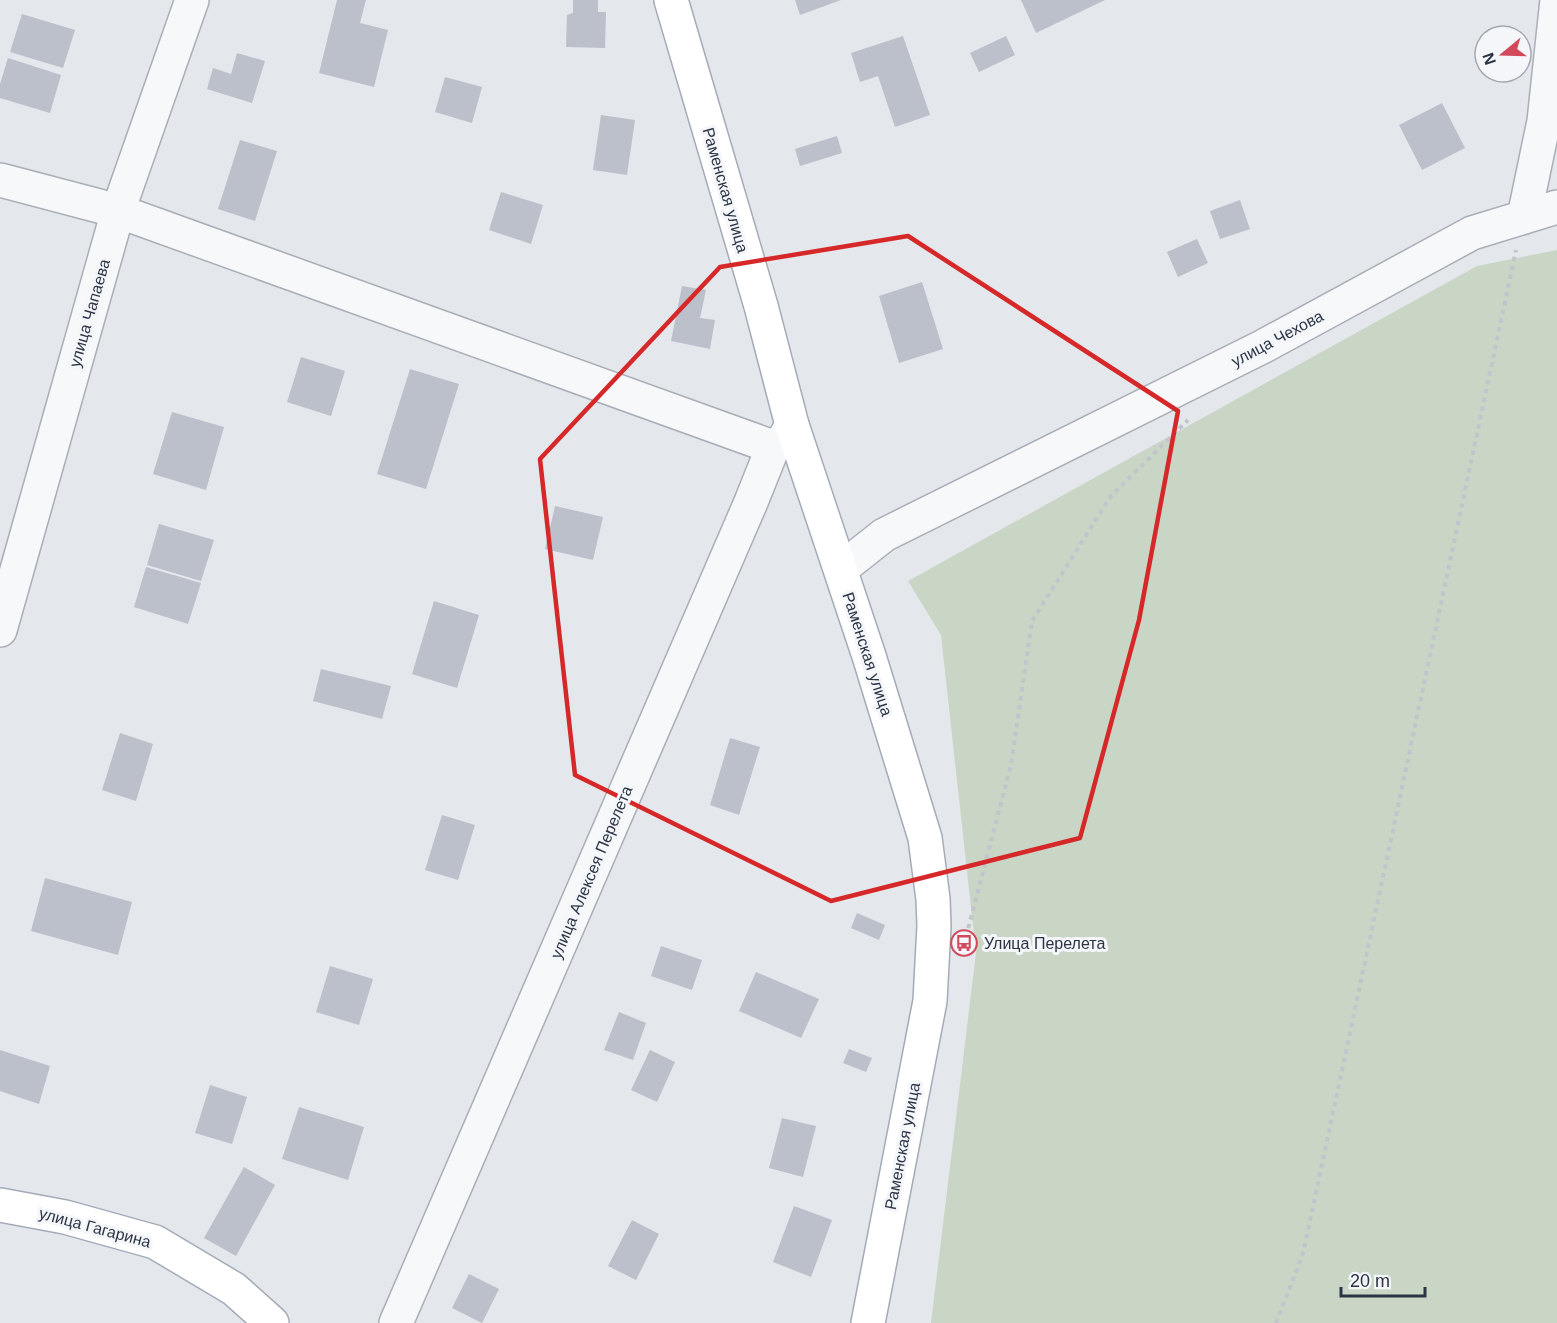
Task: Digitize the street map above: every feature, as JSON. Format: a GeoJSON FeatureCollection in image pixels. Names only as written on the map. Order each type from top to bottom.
{"type":"FeatureCollection","features":[{"type":"Feature","properties":{"kind":"main road","name":"Раменская улица"},"geometry":{"type":"LineString","coordinates":[[670,0],[761,306],[782,436],[841,569],[925,838],[934,926],[930,1001],[868,1323]]}},
{"type":"Feature","properties":{"kind":"main road","name":"улица Гагарина"},"geometry":{"type":"LineString","coordinates":[[0,1205],[65,1217],[155,1242],[234,1288],[272,1323]]}},
{"type":"Feature","properties":{"kind":"street","name":"улица Чапаева"},"geometry":{"type":"LineString","coordinates":[[0,630],[118,211],[192,0]]}},
{"type":"Feature","properties":{"kind":"street"},"geometry":{"type":"LineString","coordinates":[[1524,217],[1541,168],[1557,0]]}},
{"type":"Feature","properties":{"kind":"street"},"geometry":{"type":"LineString","coordinates":[[0,180],[118,211],[782,436]]}},
{"type":"Feature","properties":{"kind":"street","name":"улица Чехова"},"geometry":{"type":"LineString","coordinates":[[841,569],[884,535],[1262,347],[1472,233],[1557,207]]}},
{"type":"Feature","properties":{"kind":"street","name":"улица Алексея Перелета"},"geometry":{"type":"LineString","coordinates":[[396,1323],[746,513],[782,436]]}},
{"type":"Feature","properties":{"kind":"path"},"geometry":{"type":"LineString","coordinates":[[1276,1323],[1303,1254],[1524,217]]}},
{"type":"Feature","properties":{"kind":"path"},"geometry":{"type":"LineString","coordinates":[[964,943],[1011,765],[1032,621],[1111,496],[1195,413]]}},
{"type":"Feature","properties":{"kind":"highlighted area"},"geometry":{"type":"Polygon","coordinates":[[[908,236],[1178,411],[1139,620],[1080,838],[831,901],[575,775],[540,459],[720,267],[908,236]]]}},
{"type":"Feature","properties":{"kind":"green space"},"geometry":{"type":"Polygon","coordinates":[[[1557,250],[1557,1323],[931,1323],[976,953],[941,635],[908,581],[1477,266],[1557,250]]]}},
{"type":"Feature","properties":{"kind":"building"},"geometry":{"type":"Polygon","coordinates":[[[337,0],[366,0],[360,23],[388,30],[374,87],[319,73],[337,0]]]}},
{"type":"Feature","properties":{"kind":"building"},"geometry":{"type":"Polygon","coordinates":[[[573,0],[598,0],[598,12],[606,12],[605,48],[566,47],[567,15],[573,13],[573,0]]]}},
{"type":"Feature","properties":{"kind":"building"},"geometry":{"type":"Polygon","coordinates":[[[795,0],[841,0],[800,15],[795,0]]]}},
{"type":"Feature","properties":{"kind":"building"},"geometry":{"type":"Polygon","coordinates":[[[1021,0],[1105,0],[1036,33],[1021,0]]]}},
{"type":"Feature","properties":{"kind":"building"},"geometry":{"type":"Polygon","coordinates":[[[22,14],[75,30],[63,68],[10,52],[22,14]]]}},
{"type":"Feature","properties":{"kind":"building"},"geometry":{"type":"Polygon","coordinates":[[[903,36],[930,115],[895,127],[878,76],[860,82],[851,53],[903,36]]]}},
{"type":"Feature","properties":{"kind":"building"},"geometry":{"type":"Polygon","coordinates":[[[1006,36],[1015,55],[979,72],[970,53],[1006,36]]]}},
{"type":"Feature","properties":{"kind":"building"},"geometry":{"type":"Polygon","coordinates":[[[237,53],[265,61],[252,103],[207,89],[213,68],[231,74],[237,53]]]}},
{"type":"Feature","properties":{"kind":"building"},"geometry":{"type":"Polygon","coordinates":[[[8,58],[61,75],[50,113],[0,98],[0,84],[8,58]]]}},
{"type":"Feature","properties":{"kind":"building"},"geometry":{"type":"Polygon","coordinates":[[[445,77],[482,87],[472,123],[435,112],[445,77]]]}},
{"type":"Feature","properties":{"kind":"building"},"geometry":{"type":"Polygon","coordinates":[[[1442,103],[1465,148],[1422,170],[1399,125],[1442,103]]]}},
{"type":"Feature","properties":{"kind":"building"},"geometry":{"type":"Polygon","coordinates":[[[601,115],[635,120],[627,175],[593,170],[601,115]]]}},
{"type":"Feature","properties":{"kind":"building"},"geometry":{"type":"Polygon","coordinates":[[[837,136],[842,153],[800,166],[795,149],[837,136]]]}},
{"type":"Feature","properties":{"kind":"building"},"geometry":{"type":"Polygon","coordinates":[[[240,140],[277,151],[255,221],[218,209],[240,140]]]}},
{"type":"Feature","properties":{"kind":"building"},"geometry":{"type":"Polygon","coordinates":[[[501,192],[543,205],[531,244],[489,230],[501,192]]]}},
{"type":"Feature","properties":{"kind":"building"},"geometry":{"type":"Polygon","coordinates":[[[1240,200],[1250,229],[1220,239],[1210,211],[1240,200]]]}},
{"type":"Feature","properties":{"kind":"building"},"geometry":{"type":"Polygon","coordinates":[[[1197,239],[1208,263],[1178,277],[1167,252],[1197,239]]]}},
{"type":"Feature","properties":{"kind":"building"},"geometry":{"type":"Polygon","coordinates":[[[922,282],[943,349],[899,363],[879,296],[922,282]]]}},
{"type":"Feature","properties":{"kind":"building"},"geometry":{"type":"Polygon","coordinates":[[[682,286],[706,290],[700,318],[715,320],[710,349],[671,341],[682,286]]]}},
{"type":"Feature","properties":{"kind":"building"},"geometry":{"type":"Polygon","coordinates":[[[301,357],[345,371],[331,416],[287,402],[301,357]]]}},
{"type":"Feature","properties":{"kind":"building"},"geometry":{"type":"Polygon","coordinates":[[[410,369],[459,384],[426,489],[377,474],[410,369]]]}},
{"type":"Feature","properties":{"kind":"building"},"geometry":{"type":"Polygon","coordinates":[[[172,412],[224,427],[206,490],[153,474],[172,412]]]}},
{"type":"Feature","properties":{"kind":"building"},"geometry":{"type":"Polygon","coordinates":[[[555,506],[603,517],[593,560],[545,549],[555,506]]]}},
{"type":"Feature","properties":{"kind":"building"},"geometry":{"type":"Polygon","coordinates":[[[159,524],[214,540],[201,581],[147,565],[159,524]]]}},
{"type":"Feature","properties":{"kind":"building"},"geometry":{"type":"Polygon","coordinates":[[[146,567],[201,583],[188,624],[134,607],[146,567]]]}},
{"type":"Feature","properties":{"kind":"building"},"geometry":{"type":"Polygon","coordinates":[[[434,601],[479,615],[457,688],[412,674],[434,601]]]}},
{"type":"Feature","properties":{"kind":"building"},"geometry":{"type":"Polygon","coordinates":[[[321,669],[391,686],[382,719],[313,701],[321,669]]]}},
{"type":"Feature","properties":{"kind":"building"},"geometry":{"type":"Polygon","coordinates":[[[120,733],[153,744],[136,801],[102,790],[120,733]]]}},
{"type":"Feature","properties":{"kind":"building"},"geometry":{"type":"Polygon","coordinates":[[[730,738],[760,747],[739,815],[710,805],[730,738]]]}},
{"type":"Feature","properties":{"kind":"building"},"geometry":{"type":"Polygon","coordinates":[[[442,815],[475,825],[458,880],[425,870],[442,815]]]}},
{"type":"Feature","properties":{"kind":"building"},"geometry":{"type":"Polygon","coordinates":[[[45,878],[132,902],[118,955],[31,931],[45,878]]]}},
{"type":"Feature","properties":{"kind":"building"},"geometry":{"type":"Polygon","coordinates":[[[857,913],[885,925],[879,940],[851,928],[857,913]]]}},
{"type":"Feature","properties":{"kind":"building"},"geometry":{"type":"Polygon","coordinates":[[[661,946],[702,960],[692,990],[651,976],[661,946]]]}},
{"type":"Feature","properties":{"kind":"building"},"geometry":{"type":"Polygon","coordinates":[[[330,966],[373,979],[359,1025],[316,1012],[330,966]]]}},
{"type":"Feature","properties":{"kind":"building"},"geometry":{"type":"Polygon","coordinates":[[[756,972],[819,999],[801,1038],[739,1011],[756,972]]]}},
{"type":"Feature","properties":{"kind":"building"},"geometry":{"type":"Polygon","coordinates":[[[619,1012],[646,1023],[633,1060],[604,1050],[619,1012]]]}},
{"type":"Feature","properties":{"kind":"building"},"geometry":{"type":"Polygon","coordinates":[[[849,1049],[872,1058],[866,1072],[843,1063],[849,1049]]]}},
{"type":"Feature","properties":{"kind":"building"},"geometry":{"type":"Polygon","coordinates":[[[0,1050],[50,1066],[39,1104],[0,1091],[0,1050]]]}},
{"type":"Feature","properties":{"kind":"building"},"geometry":{"type":"Polygon","coordinates":[[[650,1050],[675,1062],[657,1102],[631,1090],[650,1050]]]}},
{"type":"Feature","properties":{"kind":"building"},"geometry":{"type":"Polygon","coordinates":[[[210,1085],[247,1097],[232,1144],[195,1133],[210,1085]]]}},
{"type":"Feature","properties":{"kind":"building"},"geometry":{"type":"Polygon","coordinates":[[[299,1107],[364,1127],[348,1180],[282,1159],[299,1107]]]}},
{"type":"Feature","properties":{"kind":"building"},"geometry":{"type":"Polygon","coordinates":[[[782,1118],[816,1126],[803,1177],[769,1168],[782,1118]]]}},
{"type":"Feature","properties":{"kind":"building"},"geometry":{"type":"Polygon","coordinates":[[[244,1167],[275,1185],[236,1256],[204,1238],[244,1167]]]}},
{"type":"Feature","properties":{"kind":"building"},"geometry":{"type":"Polygon","coordinates":[[[794,1206],[832,1220],[811,1277],[773,1262],[794,1206]]]}},
{"type":"Feature","properties":{"kind":"building"},"geometry":{"type":"Polygon","coordinates":[[[632,1220],[659,1234],[636,1280],[608,1266],[632,1220]]]}},
{"type":"Feature","properties":{"kind":"building"},"geometry":{"type":"Polygon","coordinates":[[[469,1274],[499,1289],[482,1323],[452,1308],[469,1274]]]}},
{"type":"Feature","properties":{"kind":"place","name":"Улица Перелета"},"geometry":{"type":"Point","coordinates":[964,943]}}]}
